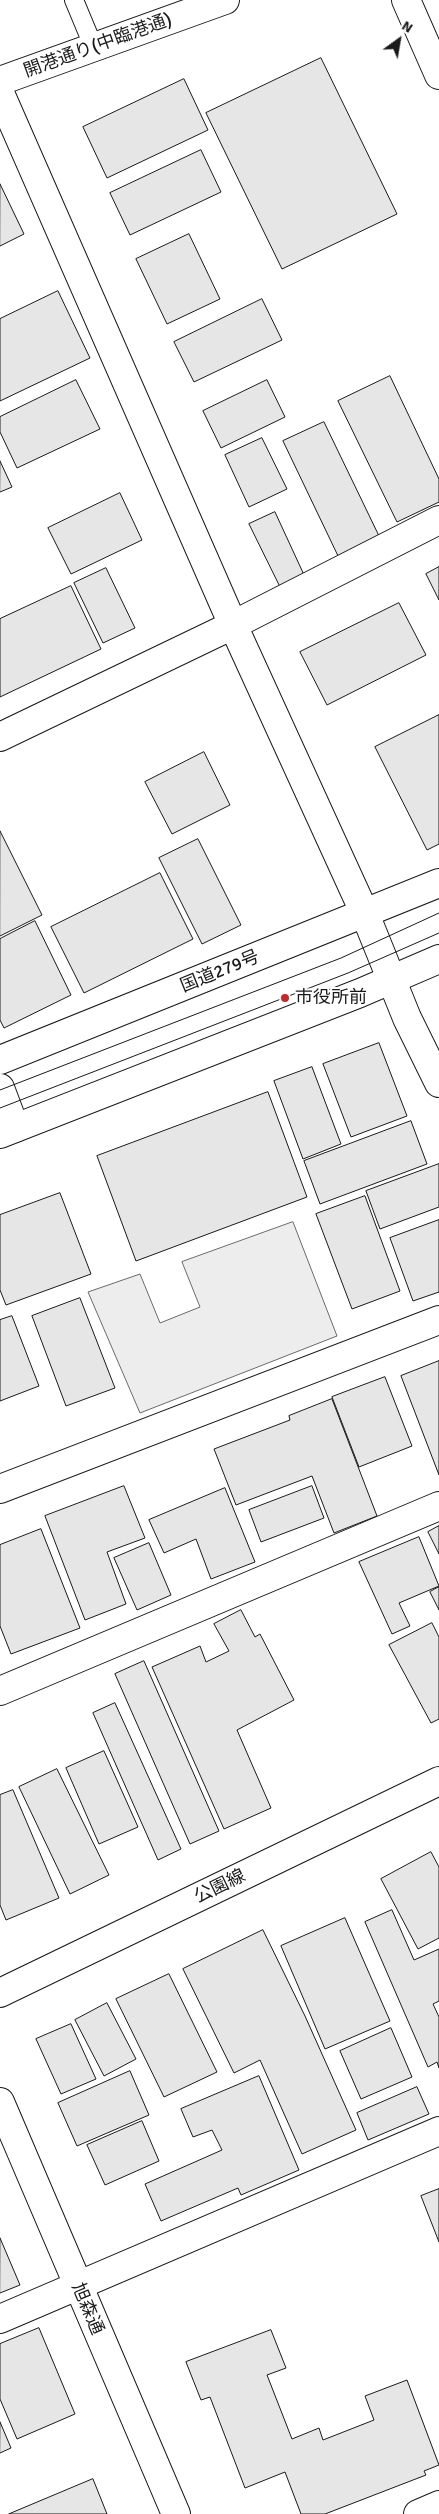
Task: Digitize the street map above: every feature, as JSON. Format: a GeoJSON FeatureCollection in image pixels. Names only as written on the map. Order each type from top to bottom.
{"type":"FeatureCollection","features":[{"type":"Feature","properties":{"kind":"main road"},"geometry":{"type":"LineString","coordinates":[[406,0],[439,75]]}},
{"type":"Feature","properties":{"kind":"main road","name":"開港通り(中臨港通)"},"geometry":{"type":"LineString","coordinates":[[0,81],[94,48],[211,2]]}},
{"type":"Feature","properties":{"kind":"main road"},"geometry":{"type":"LineString","coordinates":[[0,93],[233,624],[365,914],[407,1018],[439,1083]]}},
{"type":"Feature","properties":{"kind":"main road"},"geometry":{"type":"LineString","coordinates":[[0,737],[233,624],[439,520]]}},
{"type":"Feature","properties":{"kind":"main road","name":"国道279号"},"geometry":{"type":"LineString","coordinates":[[0,1060],[439,883]]}},
{"type":"Feature","properties":{"kind":"main road"},"geometry":{"type":"LineString","coordinates":[[0,1088],[8,1131],[439,959]]}},
{"type":"Feature","properties":{"kind":"main road"},"geometry":{"type":"LineString","coordinates":[[0,1489],[439,1320]]}},
{"type":"Feature","properties":{"kind":"main road"},"geometry":{"type":"LineString","coordinates":[[0,1691],[439,1506]]}},
{"type":"Feature","properties":{"kind":"main road","name":"公園線"},"geometry":{"type":"LineString","coordinates":[[0,1993],[439,1781]]}},
{"type":"Feature","properties":{"kind":"main road","name":"旭森通"},"geometry":{"type":"LineString","coordinates":[[0,2102],[176,2514]]}},
{"type":"Feature","properties":{"kind":"main road"},"geometry":{"type":"LineString","coordinates":[[0,2319],[78,2288],[439,2132]]}},
{"type":"Feature","properties":{"kind":"main road"},"geometry":{"type":"LineString","coordinates":[[418,2514],[439,2505]]}},
{"type":"Feature","properties":{"kind":"lane"},"geometry":{"type":"LineString","coordinates":[[74,0],[94,48]]}},
{"type":"Feature","properties":{"kind":"shaded area"},"geometry":{"type":"Polygon","coordinates":[[[293,1222],[337,1336],[140,1413],[88,1292],[140,1274],[160,1323],[200,1307],[182,1262],[293,1222]]]}},
{"type":"Feature","properties":{"kind":"building"},"geometry":{"type":"Polygon","coordinates":[[[321,58],[397,214],[282,269],[206,113],[321,58]]]}},
{"type":"Feature","properties":{"kind":"building"},"geometry":{"type":"Polygon","coordinates":[[[184,79],[208,130],[107,178],[83,127],[184,79]]]}},
{"type":"Feature","properties":{"kind":"building"},"geometry":{"type":"Polygon","coordinates":[[[201,150],[221,192],[130,235],[110,193],[201,150]]]}},
{"type":"Feature","properties":{"kind":"building"},"geometry":{"type":"Polygon","coordinates":[[[0,184],[24,234],[0,246],[0,184]]]}},
{"type":"Feature","properties":{"kind":"building"},"geometry":{"type":"Polygon","coordinates":[[[189,234],[220,299],[167,324],[136,259],[189,234]]]}},
{"type":"Feature","properties":{"kind":"building"},"geometry":{"type":"Polygon","coordinates":[[[58,291],[90,358],[0,401],[0,319],[58,291]]]}},
{"type":"Feature","properties":{"kind":"building"},"geometry":{"type":"Polygon","coordinates":[[[262,299],[282,340],[194,382],[174,342],[262,299]]]}},
{"type":"Feature","properties":{"kind":"building"},"geometry":{"type":"Polygon","coordinates":[[[390,376],[439,479],[439,502],[397,522],[338,401],[390,376]]]}},
{"type":"Feature","properties":{"kind":"building"},"geometry":{"type":"Polygon","coordinates":[[[76,380],[100,429],[17,468],[0,432],[0,417],[76,380]]]}},
{"type":"Feature","properties":{"kind":"building"},"geometry":{"type":"Polygon","coordinates":[[[267,380],[285,417],[221,448],[203,411],[267,380]]]}},
{"type":"Feature","properties":{"kind":"building"},"geometry":{"type":"Polygon","coordinates":[[[324,422],[380,538],[339,558],[283,441],[324,422]]]}},
{"type":"Feature","properties":{"kind":"building"},"geometry":{"type":"Polygon","coordinates":[[[262,438],[287,489],[249,507],[225,455],[262,438]]]}},
{"type":"Feature","properties":{"kind":"building"},"geometry":{"type":"Polygon","coordinates":[[[0,461],[12,487],[0,492],[0,461]]]}},
{"type":"Feature","properties":{"kind":"building"},"geometry":{"type":"Polygon","coordinates":[[[120,493],[142,540],[71,574],[48,528],[120,493]]]}},
{"type":"Feature","properties":{"kind":"building"},"geometry":{"type":"Polygon","coordinates":[[[275,512],[305,577],[281,589],[249,524],[275,512]]]}},
{"type":"Feature","properties":{"kind":"building"},"geometry":{"type":"Polygon","coordinates":[[[439,567],[439,600],[426,574],[439,567]]]}},
{"type":"Feature","properties":{"kind":"building"},"geometry":{"type":"Polygon","coordinates":[[[106,568],[135,628],[103,643],[74,583],[106,568]]]}},
{"type":"Feature","properties":{"kind":"building"},"geometry":{"type":"Polygon","coordinates":[[[71,586],[101,649],[0,697],[0,619],[71,586]]]}},
{"type":"Feature","properties":{"kind":"building"},"geometry":{"type":"Polygon","coordinates":[[[399,603],[426,655],[327,705],[300,652],[399,603]]]}},
{"type":"Feature","properties":{"kind":"building"},"geometry":{"type":"Polygon","coordinates":[[[439,715],[439,844],[427,850],[375,747],[439,715]]]}},
{"type":"Feature","properties":{"kind":"building"},"geometry":{"type":"Polygon","coordinates":[[[204,752],[230,805],[172,834],[145,782],[204,752]]]}},
{"type":"Feature","properties":{"kind":"building"},"geometry":{"type":"Polygon","coordinates":[[[0,831],[42,915],[0,936],[0,831]]]}},
{"type":"Feature","properties":{"kind":"building"},"geometry":{"type":"Polygon","coordinates":[[[198,839],[241,925],[202,944],[159,858],[198,839]]]}},
{"type":"Feature","properties":{"kind":"building"},"geometry":{"type":"Polygon","coordinates":[[[160,873],[193,939],[84,993],[51,927],[160,873]]]}},
{"type":"Feature","properties":{"kind":"building"},"geometry":{"type":"Polygon","coordinates":[[[35,921],[71,995],[4,1028],[0,1020],[0,939],[35,921]]]}},
{"type":"Feature","properties":{"kind":"building"},"geometry":{"type":"Polygon","coordinates":[[[379,1043],[407,1116],[351,1137],[323,1064],[379,1043]]]}},
{"type":"Feature","properties":{"kind":"building"},"geometry":{"type":"Polygon","coordinates":[[[312,1067],[341,1144],[303,1159],[274,1081],[312,1067]]]}},
{"type":"Feature","properties":{"kind":"building"},"geometry":{"type":"Polygon","coordinates":[[[268,1092],[307,1197],[136,1261],[97,1156],[268,1092]]]}},
{"type":"Feature","properties":{"kind":"building"},"geometry":{"type":"Polygon","coordinates":[[[411,1121],[427,1164],[320,1204],[304,1161],[411,1121]]]}},
{"type":"Feature","properties":{"kind":"building"},"geometry":{"type":"Polygon","coordinates":[[[439,1164],[439,1207],[380,1229],[366,1191],[439,1164]]]}},
{"type":"Feature","properties":{"kind":"building"},"geometry":{"type":"Polygon","coordinates":[[[60,1193],[91,1274],[6,1305],[0,1290],[0,1215],[60,1193]]]}},
{"type":"Feature","properties":{"kind":"building"},"geometry":{"type":"Polygon","coordinates":[[[365,1196],[400,1291],[352,1309],[316,1214],[365,1196]]]}},
{"type":"Feature","properties":{"kind":"building"},"geometry":{"type":"Polygon","coordinates":[[[439,1220],[439,1292],[413,1301],[390,1238],[439,1220]]]}},
{"type":"Feature","properties":{"kind":"building"},"geometry":{"type":"Polygon","coordinates":[[[80,1298],[115,1388],[66,1406],[32,1316],[80,1298]]]}},
{"type":"Feature","properties":{"kind":"building"},"geometry":{"type":"Polygon","coordinates":[[[12,1316],[39,1386],[0,1401],[0,1320],[12,1316]]]}},
{"type":"Feature","properties":{"kind":"building"},"geometry":{"type":"Polygon","coordinates":[[[439,1361],[439,1475],[401,1376],[439,1361]]]}},
{"type":"Feature","properties":{"kind":"building"},"geometry":{"type":"Polygon","coordinates":[[[385,1377],[412,1446],[359,1467],[332,1397],[385,1377]]]}},
{"type":"Feature","properties":{"kind":"building"},"geometry":{"type":"Polygon","coordinates":[[[332,1399],[377,1516],[334,1533],[312,1476],[236,1505],[214,1449],[290,1420],[289,1416],[332,1399]]]}},
{"type":"Feature","properties":{"kind":"building"},"geometry":{"type":"Polygon","coordinates":[[[124,1486],[145,1538],[107,1552],[126,1604],[85,1620],[45,1516],[124,1486]]]}},
{"type":"Feature","properties":{"kind":"building"},"geometry":{"type":"Polygon","coordinates":[[[312,1486],[324,1518],[261,1542],[249,1510],[312,1486]]]}},
{"type":"Feature","properties":{"kind":"building"},"geometry":{"type":"Polygon","coordinates":[[[225,1488],[255,1562],[211,1579],[196,1539],[164,1553],[149,1520],[225,1488]]]}},
{"type":"Feature","properties":{"kind":"building"},"geometry":{"type":"Polygon","coordinates":[[[439,1526],[439,1554],[428,1532],[439,1526]]]}},
{"type":"Feature","properties":{"kind":"building"},"geometry":{"type":"Polygon","coordinates":[[[41,1529],[80,1628],[11,1654],[0,1626],[0,1545],[41,1529]]]}},
{"type":"Feature","properties":{"kind":"building"},"geometry":{"type":"Polygon","coordinates":[[[419,1537],[439,1586],[399,1603],[410,1626],[392,1634],[359,1562],[419,1537]]]}},
{"type":"Feature","properties":{"kind":"building"},"geometry":{"type":"Polygon","coordinates":[[[149,1543],[171,1595],[137,1610],[114,1558],[149,1543]]]}},
{"type":"Feature","properties":{"kind":"building"},"geometry":{"type":"Polygon","coordinates":[[[439,1587],[439,1610],[430,1592],[439,1587]]]}},
{"type":"Feature","properties":{"kind":"building"},"geometry":{"type":"Polygon","coordinates":[[[241,1610],[255,1637],[260,1634],[294,1700],[237,1730],[271,1808],[224,1829],[152,1667],[200,1646],[206,1662],[229,1651],[214,1624],[241,1610]]]}},
{"type":"Feature","properties":{"kind":"building"},"geometry":{"type":"Polygon","coordinates":[[[432,1623],[439,1637],[439,1719],[431,1723],[389,1645],[432,1623]]]}},
{"type":"Feature","properties":{"kind":"building"},"geometry":{"type":"Polygon","coordinates":[[[144,1661],[219,1831],[190,1844],[115,1674],[144,1661]]]}},
{"type":"Feature","properties":{"kind":"building"},"geometry":{"type":"Polygon","coordinates":[[[115,1703],[181,1849],[158,1860],[93,1713],[115,1703]]]}},
{"type":"Feature","properties":{"kind":"building"},"geometry":{"type":"Polygon","coordinates":[[[104,1751],[138,1827],[99,1844],[66,1768],[104,1751]]]}},
{"type":"Feature","properties":{"kind":"building"},"geometry":{"type":"Polygon","coordinates":[[[57,1769],[109,1875],[70,1894],[19,1787],[57,1769]]]}},
{"type":"Feature","properties":{"kind":"building"},"geometry":{"type":"Polygon","coordinates":[[[13,1790],[59,1898],[6,1920],[0,1905],[0,1795],[13,1790]]]}},
{"type":"Feature","properties":{"kind":"building"},"geometry":{"type":"Polygon","coordinates":[[[431,1852],[439,1867],[439,1938],[418,1949],[381,1879],[431,1852]]]}},
{"type":"Feature","properties":{"kind":"building"},"geometry":{"type":"Polygon","coordinates":[[[392,1910],[414,1960],[439,1949],[439,2001],[433,2004],[439,2017],[439,2068],[437,2062],[428,2067],[365,1922],[392,1910]]]}},
{"type":"Feature","properties":{"kind":"building"},"geometry":{"type":"Polygon","coordinates":[[[345,1918],[390,2021],[325,2049],[281,1946],[345,1918]]]}},
{"type":"Feature","properties":{"kind":"building"},"geometry":{"type":"Polygon","coordinates":[[[263,1930],[305,2016],[356,2130],[302,2154],[260,2060],[234,2073],[183,1969],[263,1930]]]}},
{"type":"Feature","properties":{"kind":"building"},"geometry":{"type":"Polygon","coordinates":[[[169,1974],[217,2072],[164,2097],[116,1999],[169,1974]]]}},
{"type":"Feature","properties":{"kind":"building"},"geometry":{"type":"Polygon","coordinates":[[[107,2003],[136,2059],[104,2076],[75,2020],[107,2003]]]}},
{"type":"Feature","properties":{"kind":"building"},"geometry":{"type":"Polygon","coordinates":[[[71,2024],[96,2079],[61,2094],[36,2039],[71,2024]]]}},
{"type":"Feature","properties":{"kind":"building"},"geometry":{"type":"Polygon","coordinates":[[[391,2028],[412,2077],[361,2099],[340,2051],[391,2028]]]}},
{"type":"Feature","properties":{"kind":"building"},"geometry":{"type":"Polygon","coordinates":[[[130,2071],[149,2115],[77,2146],[58,2103],[130,2071]]]}},
{"type":"Feature","properties":{"kind":"building"},"geometry":{"type":"Polygon","coordinates":[[[259,2076],[299,2170],[241,2195],[238,2188],[161,2221],[145,2184],[222,2150],[212,2130],[193,2137],[181,2109],[259,2076]]]}},
{"type":"Feature","properties":{"kind":"building"},"geometry":{"type":"Polygon","coordinates":[[[417,2087],[429,2114],[368,2140],[357,2113],[417,2087]]]}},
{"type":"Feature","properties":{"kind":"building"},"geometry":{"type":"Polygon","coordinates":[[[142,2121],[159,2161],[105,2185],[87,2145],[142,2121]]]}},
{"type":"Feature","properties":{"kind":"building"},"geometry":{"type":"Polygon","coordinates":[[[439,2189],[439,2242],[421,2196],[439,2189]]]}},
{"type":"Feature","properties":{"kind":"building"},"geometry":{"type":"Polygon","coordinates":[[[0,2238],[20,2285],[0,2293],[0,2238]]]}},
{"type":"Feature","properties":{"kind":"building"},"geometry":{"type":"Polygon","coordinates":[[[39,2328],[75,2414],[17,2439],[0,2399],[0,2344],[39,2328]]]}},
{"type":"Feature","properties":{"kind":"building"},"geometry":{"type":"Polygon","coordinates":[[[271,2330],[286,2368],[267,2375],[292,2439],[319,2428],[323,2440],[374,2420],[365,2396],[407,2380],[439,2465],[424,2471],[426,2475],[325,2514],[301,2514],[285,2472],[245,2488],[210,2397],[201,2400],[186,2362],[271,2330]]]}},
{"type":"Feature","properties":{"kind":"building"},"geometry":{"type":"Polygon","coordinates":[[[0,2422],[11,2448],[0,2453],[0,2422]]]}},
{"type":"Feature","properties":{"kind":"building"},"geometry":{"type":"Polygon","coordinates":[[[93,2479],[107,2514],[9,2514],[93,2479]]]}},
{"type":"Feature","properties":{"kind":"tram line"},"geometry":{"type":"LineString","coordinates":[[0,1090],[341,958],[439,913]]}},
{"type":"Feature","properties":{"kind":"tram line"},"geometry":{"type":"LineString","coordinates":[[0,1108],[348,973],[439,933]]}},
{"type":"Feature","properties":{"kind":"place","name":"市役所前"},"geometry":{"type":"Point","coordinates":[285,998]}}]}
